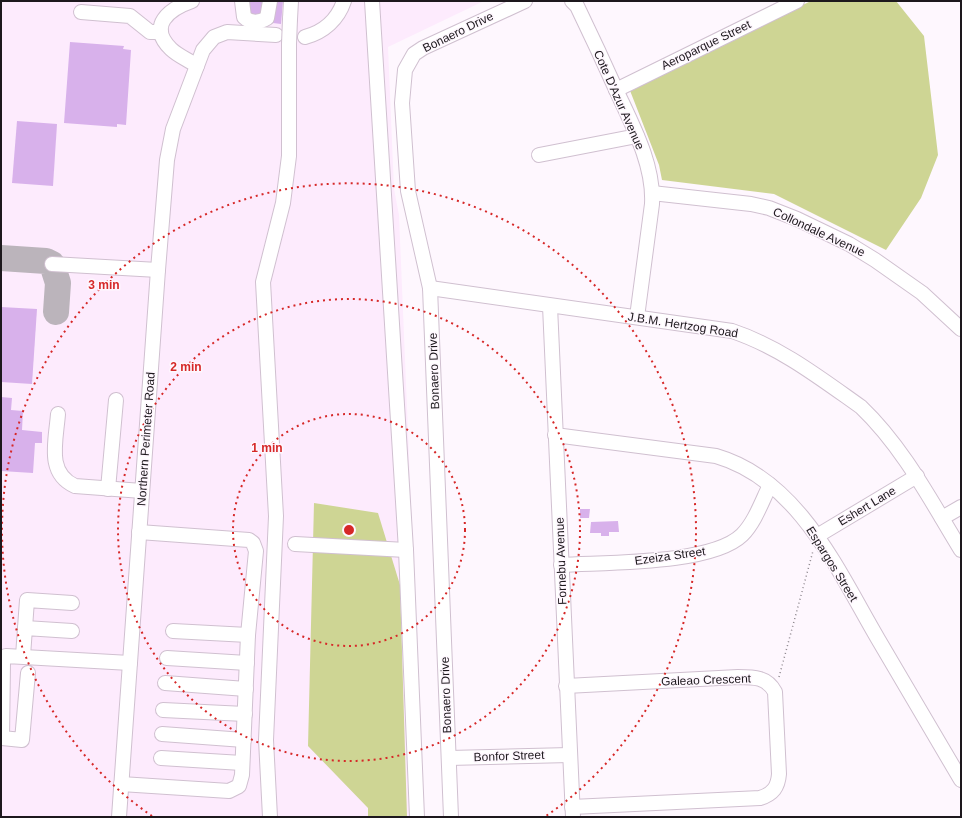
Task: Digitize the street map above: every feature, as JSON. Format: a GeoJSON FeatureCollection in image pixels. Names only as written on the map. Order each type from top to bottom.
{"type":"FeatureCollection","features":[{"type":"Feature","properties":{"kind":"street"},"geometry":{"type":"LineString","coordinates":[[242,1],[244,16],[250,21],[254,22],[264,20],[268,17],[270,1]]}},
{"type":"Feature","properties":{"kind":"street"},"geometry":{"type":"LineString","coordinates":[[270,817],[266,740],[276,516],[263,282],[283,203],[289,156],[289,44],[292,1]]}},
{"type":"Feature","properties":{"kind":"street"},"geometry":{"type":"LineString","coordinates":[[306,36],[314,34],[330,24],[341,9],[344,1]]}},
{"type":"Feature","properties":{"kind":"street"},"geometry":{"type":"LineString","coordinates":[[372,1],[406,550],[417,817]]}},
{"type":"Feature","properties":{"kind":"street","name":"Bonaero Drive"},"geometry":{"type":"LineString","coordinates":[[451,817],[430,288],[408,191],[402,103],[405,70],[414,54],[423,48],[525,1]]}},
{"type":"Feature","properties":{"kind":"street","name":"Aeroparque Street"},"geometry":{"type":"LineString","coordinates":[[616,90],[797,1]]}},
{"type":"Feature","properties":{"kind":"street"},"geometry":{"type":"LineString","coordinates":[[184,2],[164,19],[161,24],[161,32],[166,44],[197,66]]}},
{"type":"Feature","properties":{"kind":"street","name":"Cote D'Azur Avenue"},"geometry":{"type":"LineString","coordinates":[[576,3],[637,136],[649,175],[652,193],[637,317]]}},
{"type":"Feature","properties":{"kind":"street"},"geometry":{"type":"LineString","coordinates":[[81,12],[130,16],[150,32],[161,32]]}},
{"type":"Feature","properties":{"kind":"street","name":"Northern Perimeter Road"},"geometry":{"type":"LineString","coordinates":[[119,817],[158,270],[170,144],[186,92],[203,50],[209,42],[219,34],[237,32],[276,35]]}},
{"type":"Feature","properties":{"kind":"street"},"geometry":{"type":"LineString","coordinates":[[539,154],[637,136]]}},
{"type":"Feature","properties":{"kind":"street","name":"Collondale Avenue"},"geometry":{"type":"LineString","coordinates":[[652,193],[752,204],[769,208],[797,219],[849,244],[875,260],[922,294],[961,329]]}},
{"type":"Feature","properties":{"kind":"street"},"geometry":{"type":"LineString","coordinates":[[52,264],[158,270]]}},
{"type":"Feature","properties":{"kind":"street","name":"J.B.M. Hertzog Road"},"geometry":{"type":"LineString","coordinates":[[430,288],[732,331],[766,344],[861,407],[886,434],[917,476],[961,550]]}},
{"type":"Feature","properties":{"kind":"street","name":"Fornebu Avenue"},"geometry":{"type":"LineString","coordinates":[[550,306],[572,812]]}},
{"type":"Feature","properties":{"kind":"street"},"geometry":{"type":"LineString","coordinates":[[108,489],[116,400]]}},
{"type":"Feature","properties":{"kind":"street"},"geometry":{"type":"LineString","coordinates":[[58,414],[55,463],[59,475],[66,482],[75,486],[142,491]]}},
{"type":"Feature","properties":{"kind":"street","name":"Espargos Street"},"geometry":{"type":"LineString","coordinates":[[555,435],[716,456],[738,464],[770,485],[784,498],[817,536],[961,780]]}},
{"type":"Feature","properties":{"kind":"street","name":"Eshert Lane"},"geometry":{"type":"LineString","coordinates":[[817,536],[917,476]]}},
{"type":"Feature","properties":{"kind":"street","name":"Ezeiza Street"},"geometry":{"type":"LineString","coordinates":[[561,564],[658,560],[691,555],[721,547],[736,540],[747,528],[770,485]]}},
{"type":"Feature","properties":{"kind":"street"},"geometry":{"type":"LineString","coordinates":[[942,518],[961,507]]}},
{"type":"Feature","properties":{"kind":"street"},"geometry":{"type":"LineString","coordinates":[[121,784],[229,791],[236,788],[240,783],[244,740],[248,636],[256,551],[253,543],[248,540],[139,532]]}},
{"type":"Feature","properties":{"kind":"street"},"geometry":{"type":"LineString","coordinates":[[295,544],[406,550]]}},
{"type":"Feature","properties":{"kind":"street"},"geometry":{"type":"LineString","coordinates":[[23,656],[27,600],[72,603]]}},
{"type":"Feature","properties":{"kind":"street"},"geometry":{"type":"LineString","coordinates":[[25,628],[72,632]]}},
{"type":"Feature","properties":{"kind":"street"},"geometry":{"type":"LineString","coordinates":[[173,631],[248,636]]}},
{"type":"Feature","properties":{"kind":"street"},"geometry":{"type":"LineString","coordinates":[[28,673],[22,740],[2,738],[4,657],[9,655],[130,663]]}},
{"type":"Feature","properties":{"kind":"street"},"geometry":{"type":"LineString","coordinates":[[167,658],[247,662]]}},
{"type":"Feature","properties":{"kind":"street","name":"Galeao Crescent"},"geometry":{"type":"LineString","coordinates":[[566,686],[752,677],[765,680],[771,685],[775,692]]}},
{"type":"Feature","properties":{"kind":"street"},"geometry":{"type":"LineString","coordinates":[[165,683],[246,689]]}},
{"type":"Feature","properties":{"kind":"street"},"geometry":{"type":"LineString","coordinates":[[572,812],[760,798],[772,793],[779,783],[775,692]]}},
{"type":"Feature","properties":{"kind":"street"},"geometry":{"type":"LineString","coordinates":[[163,710],[245,714]]}},
{"type":"Feature","properties":{"kind":"street"},"geometry":{"type":"LineString","coordinates":[[162,734],[244,740]]}},
{"type":"Feature","properties":{"kind":"street","name":"Bonfor Street"},"geometry":{"type":"LineString","coordinates":[[449,758],[570,755]]}},
{"type":"Feature","properties":{"kind":"street"},"geometry":{"type":"LineString","coordinates":[[160,758],[242,763]]}},
{"type":"Feature","properties":{"kind":"path"},"geometry":{"type":"LineString","coordinates":[[775,692],[817,536]]}},
{"type":"Feature","properties":{"kind":"shaded area"},"geometry":{"type":"Polygon","coordinates":[[[1,1],[484,1],[388,47],[394,189],[399,215],[424,817],[1,817],[1,1]]]}},
{"type":"Feature","properties":{"kind":"green space"},"geometry":{"type":"Polygon","coordinates":[[[811,1],[896,1],[924,36],[938,155],[921,198],[886,250],[774,194],[662,180],[659,165],[629,88],[811,1]]]}},
{"type":"Feature","properties":{"kind":"green space"},"geometry":{"type":"Polygon","coordinates":[[[314,503],[378,513],[400,585],[407,817],[368,817],[368,808],[308,746],[314,503]]]}},
{"type":"Feature","properties":{"kind":"building"},"geometry":{"type":"Polygon","coordinates":[[[248,1],[263,1],[262,19],[247,17],[248,1]]]}},
{"type":"Feature","properties":{"kind":"building"},"geometry":{"type":"Polygon","coordinates":[[[274,1],[283,1],[281,24],[273,23],[274,1]]]}},
{"type":"Feature","properties":{"kind":"building"},"geometry":{"type":"Polygon","coordinates":[[[70,42],[124,46],[123,49],[131,50],[126,125],[117,124],[117,127],[64,123],[70,42]]]}},
{"type":"Feature","properties":{"kind":"building"},"geometry":{"type":"Polygon","coordinates":[[[17,121],[57,124],[53,186],[12,183],[17,121]]]}},
{"type":"Feature","properties":{"kind":"building"},"geometry":{"type":"Polygon","coordinates":[[[1,307],[37,309],[32,384],[1,382],[1,307]]]}},
{"type":"Feature","properties":{"kind":"building"},"geometry":{"type":"Polygon","coordinates":[[[1,397],[12,398],[11,410],[23,411],[22,430],[42,432],[42,443],[35,443],[33,473],[1,471],[1,397]]]}},
{"type":"Feature","properties":{"kind":"building"},"geometry":{"type":"Polygon","coordinates":[[[580,509],[590,509],[589,518],[580,518],[580,509]]]}},
{"type":"Feature","properties":{"kind":"building"},"geometry":{"type":"Polygon","coordinates":[[[618,521],[619,532],[609,532],[609,536],[601,536],[601,533],[590,533],[591,522],[618,521]]]}},
{"type":"Feature","properties":{"kind":"taxiway"},"geometry":{"type":"LineString","coordinates":[[1,258],[46,261],[52,264],[58,283],[56,312]]}}]}
